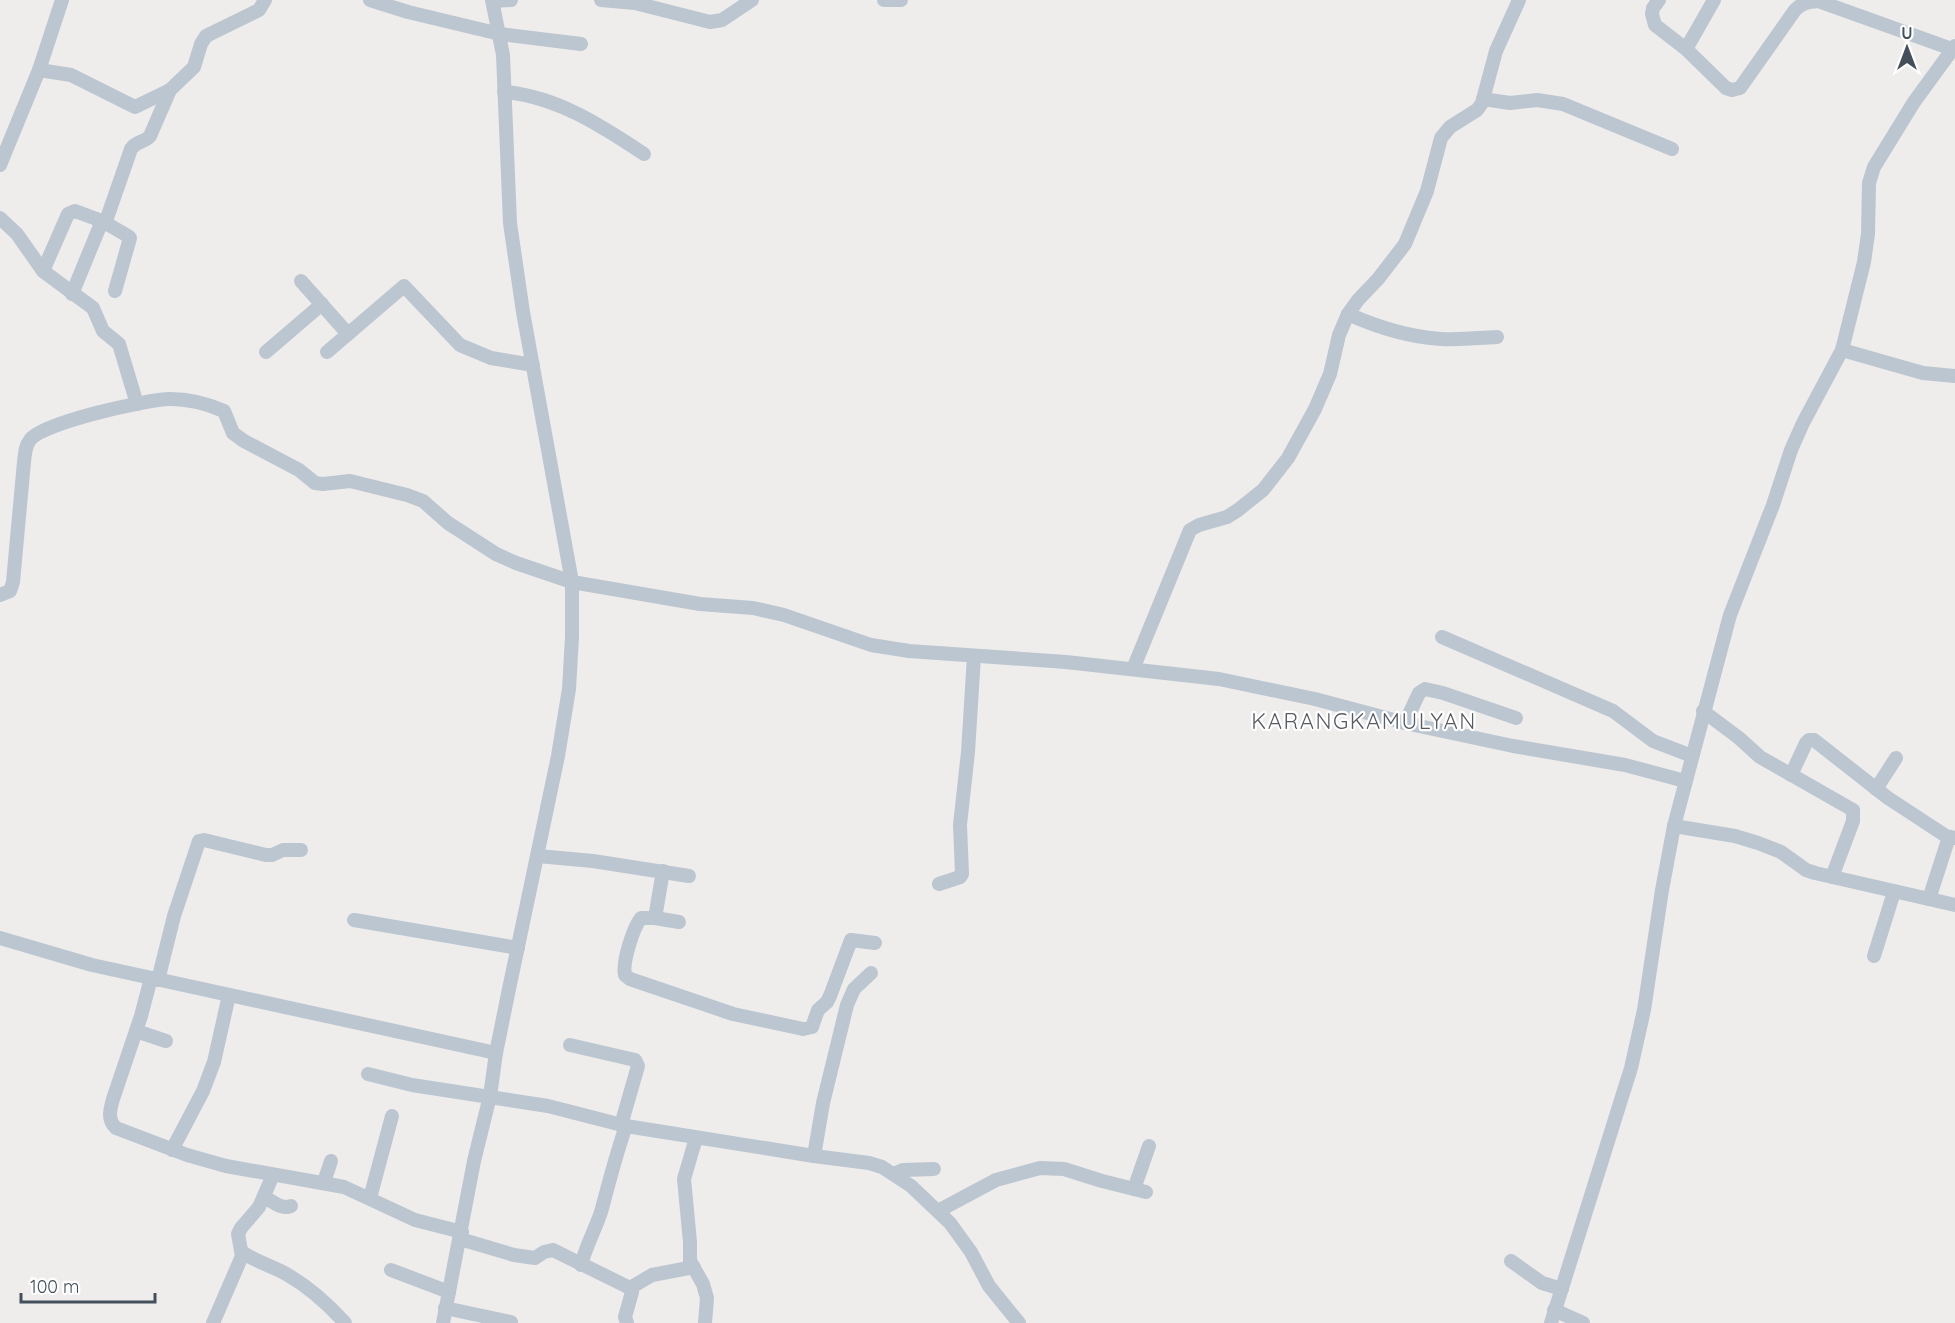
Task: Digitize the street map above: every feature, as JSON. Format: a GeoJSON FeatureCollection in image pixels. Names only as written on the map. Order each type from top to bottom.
{"type":"FeatureCollection","features":[{"type":"Feature","properties":{"kind":"street"},"geometry":{"type":"LineString","coordinates":[[0,165],[39,70],[62,0]]}},
{"type":"Feature","properties":{"kind":"street"},"geometry":{"type":"LineString","coordinates":[[39,70],[71,75],[135,107],[170,90],[194,67],[206,36],[259,10],[265,0]]}},
{"type":"Feature","properties":{"kind":"street"},"geometry":{"type":"LineString","coordinates":[[370,0],[408,12],[500,34],[581,44]]}},
{"type":"Feature","properties":{"kind":"street"},"geometry":{"type":"LineString","coordinates":[[443,1323],[474,1161],[490,1096],[496,1053],[556,766],[569,689],[572,637],[572,582],[523,312],[510,223],[503,55],[492,0],[511,0]]}},
{"type":"Feature","properties":{"kind":"street"},"geometry":{"type":"LineString","coordinates":[[601,0],[635,3],[710,22],[722,20],[752,0]]}},
{"type":"Feature","properties":{"kind":"street"},"geometry":{"type":"LineString","coordinates":[[884,0],[901,0]]}},
{"type":"Feature","properties":{"kind":"street"},"geometry":{"type":"LineString","coordinates":[[1134,669],[1190,530],[1227,517],[1266,487],[1288,458],[1315,409],[1330,374],[1339,335],[1348,314],[1405,244],[1427,191],[1441,138],[1445,131],[1477,110],[1483,99],[1496,51],[1519,0]]}},
{"type":"Feature","properties":{"kind":"street"},"geometry":{"type":"LineString","coordinates":[[1583,1323],[1553,1317],[1631,1068],[1644,1010],[1674,826],[1730,615],[1773,505],[1791,450],[1842,350],[1864,262],[1871,176],[1897,129],[1953,47],[1818,1],[1801,4],[1737,90],[1726,88],[1686,49],[1655,26],[1652,14],[1659,0]]}},
{"type":"Feature","properties":{"kind":"street"},"geometry":{"type":"LineString","coordinates":[[1686,49],[1714,0]]}},
{"type":"Feature","properties":{"kind":"street"},"geometry":{"type":"LineString","coordinates":[[72,294],[102,221],[107,218],[131,148],[150,136],[170,90]]}},
{"type":"Feature","properties":{"kind":"street"},"geometry":{"type":"LineString","coordinates":[[504,92],[519,93],[568,110],[603,126],[644,154]]}},
{"type":"Feature","properties":{"kind":"street"},"geometry":{"type":"LineString","coordinates":[[1483,99],[1510,103],[1537,100],[1563,104],[1672,149]]}},
{"type":"Feature","properties":{"kind":"street"},"geometry":{"type":"LineString","coordinates":[[43,271],[68,214],[75,211],[102,221],[130,238],[115,291]]}},
{"type":"Feature","properties":{"kind":"street"},"geometry":{"type":"LineString","coordinates":[[0,218],[17,234],[43,271],[93,308],[103,330],[119,344],[137,404]]}},
{"type":"Feature","properties":{"kind":"street"},"geometry":{"type":"LineString","coordinates":[[301,281],[348,334]]}},
{"type":"Feature","properties":{"kind":"street"},"geometry":{"type":"LineString","coordinates":[[327,352],[404,286],[460,345],[491,358],[533,365]]}},
{"type":"Feature","properties":{"kind":"street"},"geometry":{"type":"LineString","coordinates":[[266,352],[322,304]]}},
{"type":"Feature","properties":{"kind":"street"},"geometry":{"type":"LineString","coordinates":[[1348,314],[1390,330],[1441,339],[1497,337]]}},
{"type":"Feature","properties":{"kind":"street"},"geometry":{"type":"LineString","coordinates":[[1842,350],[1923,373],[1955,376]]}},
{"type":"Feature","properties":{"kind":"street"},"geometry":{"type":"LineString","coordinates":[[0,596],[10,591],[13,582],[24,462],[26,448],[31,438],[55,425],[137,404],[170,399],[223,410],[234,433],[244,441],[299,470],[315,483],[350,481],[423,501],[448,523],[496,554],[572,582],[700,604],[753,608],[784,615],[871,645],[909,651],[1066,662],[1219,679],[1305,696],[1406,723],[1513,746],[1625,765],[1685,781]]}},
{"type":"Feature","properties":{"kind":"street"},"geometry":{"type":"LineString","coordinates":[[1442,637],[1613,711],[1653,741],[1692,756]]}},
{"type":"Feature","properties":{"kind":"street"},"geometry":{"type":"LineString","coordinates":[[939,884],[960,877],[962,874],[960,825],[968,752],[974,656]]}},
{"type":"Feature","properties":{"kind":"street"},"geometry":{"type":"LineString","coordinates":[[1406,723],[1419,693],[1425,689],[1516,718]]}},
{"type":"Feature","properties":{"kind":"street"},"geometry":{"type":"LineString","coordinates":[[1703,711],[1760,757],[1855,812],[1832,877]]}},
{"type":"Feature","properties":{"kind":"street"},"geometry":{"type":"LineString","coordinates":[[1791,775],[1806,743],[1814,740],[1876,789],[1952,838],[1929,899]]}},
{"type":"Feature","properties":{"kind":"street"},"geometry":{"type":"LineString","coordinates":[[1876,789],[1896,758]]}},
{"type":"Feature","properties":{"kind":"street"},"geometry":{"type":"LineString","coordinates":[[1674,826],[1735,836],[1781,852],[1806,870],[1955,905]]}},
{"type":"Feature","properties":{"kind":"street"},"geometry":{"type":"LineString","coordinates":[[301,850],[283,850],[266,855],[204,840],[199,841],[155,979],[113,1099],[110,1112],[111,1122],[116,1128],[172,1150],[226,1166],[344,1187],[415,1220],[514,1255],[535,1258],[544,1252],[553,1250],[630,1288],[632,1292],[625,1317],[627,1323]]}},
{"type":"Feature","properties":{"kind":"street"},"geometry":{"type":"LineString","coordinates":[[538,856],[689,876]]}},
{"type":"Feature","properties":{"kind":"street"},"geometry":{"type":"LineString","coordinates":[[655,918],[663,871]]}},
{"type":"Feature","properties":{"kind":"street"},"geometry":{"type":"LineString","coordinates":[[1874,956],[1893,891]]}},
{"type":"Feature","properties":{"kind":"street"},"geometry":{"type":"LineString","coordinates":[[679,922],[641,918],[624,964],[625,975],[630,979],[733,1014],[803,1029],[812,1027],[818,1010],[827,1002],[851,940],[875,943]]}},
{"type":"Feature","properties":{"kind":"street"},"geometry":{"type":"LineString","coordinates":[[354,920],[518,948]]}},
{"type":"Feature","properties":{"kind":"street"},"geometry":{"type":"LineString","coordinates":[[0,938],[92,965],[496,1053]]}},
{"type":"Feature","properties":{"kind":"street"},"geometry":{"type":"LineString","coordinates":[[814,1156],[823,1103],[846,1005],[854,989],[871,973]]}},
{"type":"Feature","properties":{"kind":"street"},"geometry":{"type":"LineString","coordinates":[[172,1150],[203,1091],[214,1062],[229,994]]}},
{"type":"Feature","properties":{"kind":"street"},"geometry":{"type":"LineString","coordinates":[[136,1031],[166,1041]]}},
{"type":"Feature","properties":{"kind":"street"},"geometry":{"type":"LineString","coordinates":[[570,1045],[635,1060],[638,1066],[601,1211],[581,1265]]}},
{"type":"Feature","properties":{"kind":"street"},"geometry":{"type":"LineString","coordinates":[[368,1074],[406,1084],[548,1106],[623,1125],[869,1163],[882,1167],[894,1174],[950,1223],[989,1286],[1019,1323]]}},
{"type":"Feature","properties":{"kind":"street"},"geometry":{"type":"LineString","coordinates":[[370,1198],[392,1116]]}},
{"type":"Feature","properties":{"kind":"street"},"geometry":{"type":"LineString","coordinates":[[696,1138],[684,1179],[690,1262],[703,1284],[706,1298],[705,1323]]}},
{"type":"Feature","properties":{"kind":"street"},"geometry":{"type":"LineString","coordinates":[[938,1211],[996,1180],[1040,1168],[1064,1169],[1140,1191],[1149,1146]]}},
{"type":"Feature","properties":{"kind":"street"},"geometry":{"type":"LineString","coordinates":[[324,1182],[331,1161]]}},
{"type":"Feature","properties":{"kind":"street"},"geometry":{"type":"LineString","coordinates":[[894,1174],[915,1169],[934,1169]]}},
{"type":"Feature","properties":{"kind":"street"},"geometry":{"type":"LineString","coordinates":[[213,1323],[242,1252],[238,1234],[264,1197],[273,1175]]}},
{"type":"Feature","properties":{"kind":"street"},"geometry":{"type":"LineString","coordinates":[[264,1197],[281,1207],[291,1206]]}},
{"type":"Feature","properties":{"kind":"street"},"geometry":{"type":"LineString","coordinates":[[242,1252],[288,1275],[328,1304],[345,1323]]}},
{"type":"Feature","properties":{"kind":"street"},"geometry":{"type":"LineString","coordinates":[[1511,1261],[1542,1283],[1562,1289]]}},
{"type":"Feature","properties":{"kind":"street"},"geometry":{"type":"LineString","coordinates":[[630,1288],[652,1275],[694,1267]]}},
{"type":"Feature","properties":{"kind":"street"},"geometry":{"type":"LineString","coordinates":[[391,1270],[449,1292]]}},
{"type":"Feature","properties":{"kind":"street"},"geometry":{"type":"LineString","coordinates":[[446,1308],[511,1322]]}},
{"type":"Feature","properties":{"kind":"district","name":"KARANGKAMULYAN"},"geometry":{"type":"Point","coordinates":[1364,721]}}]}
